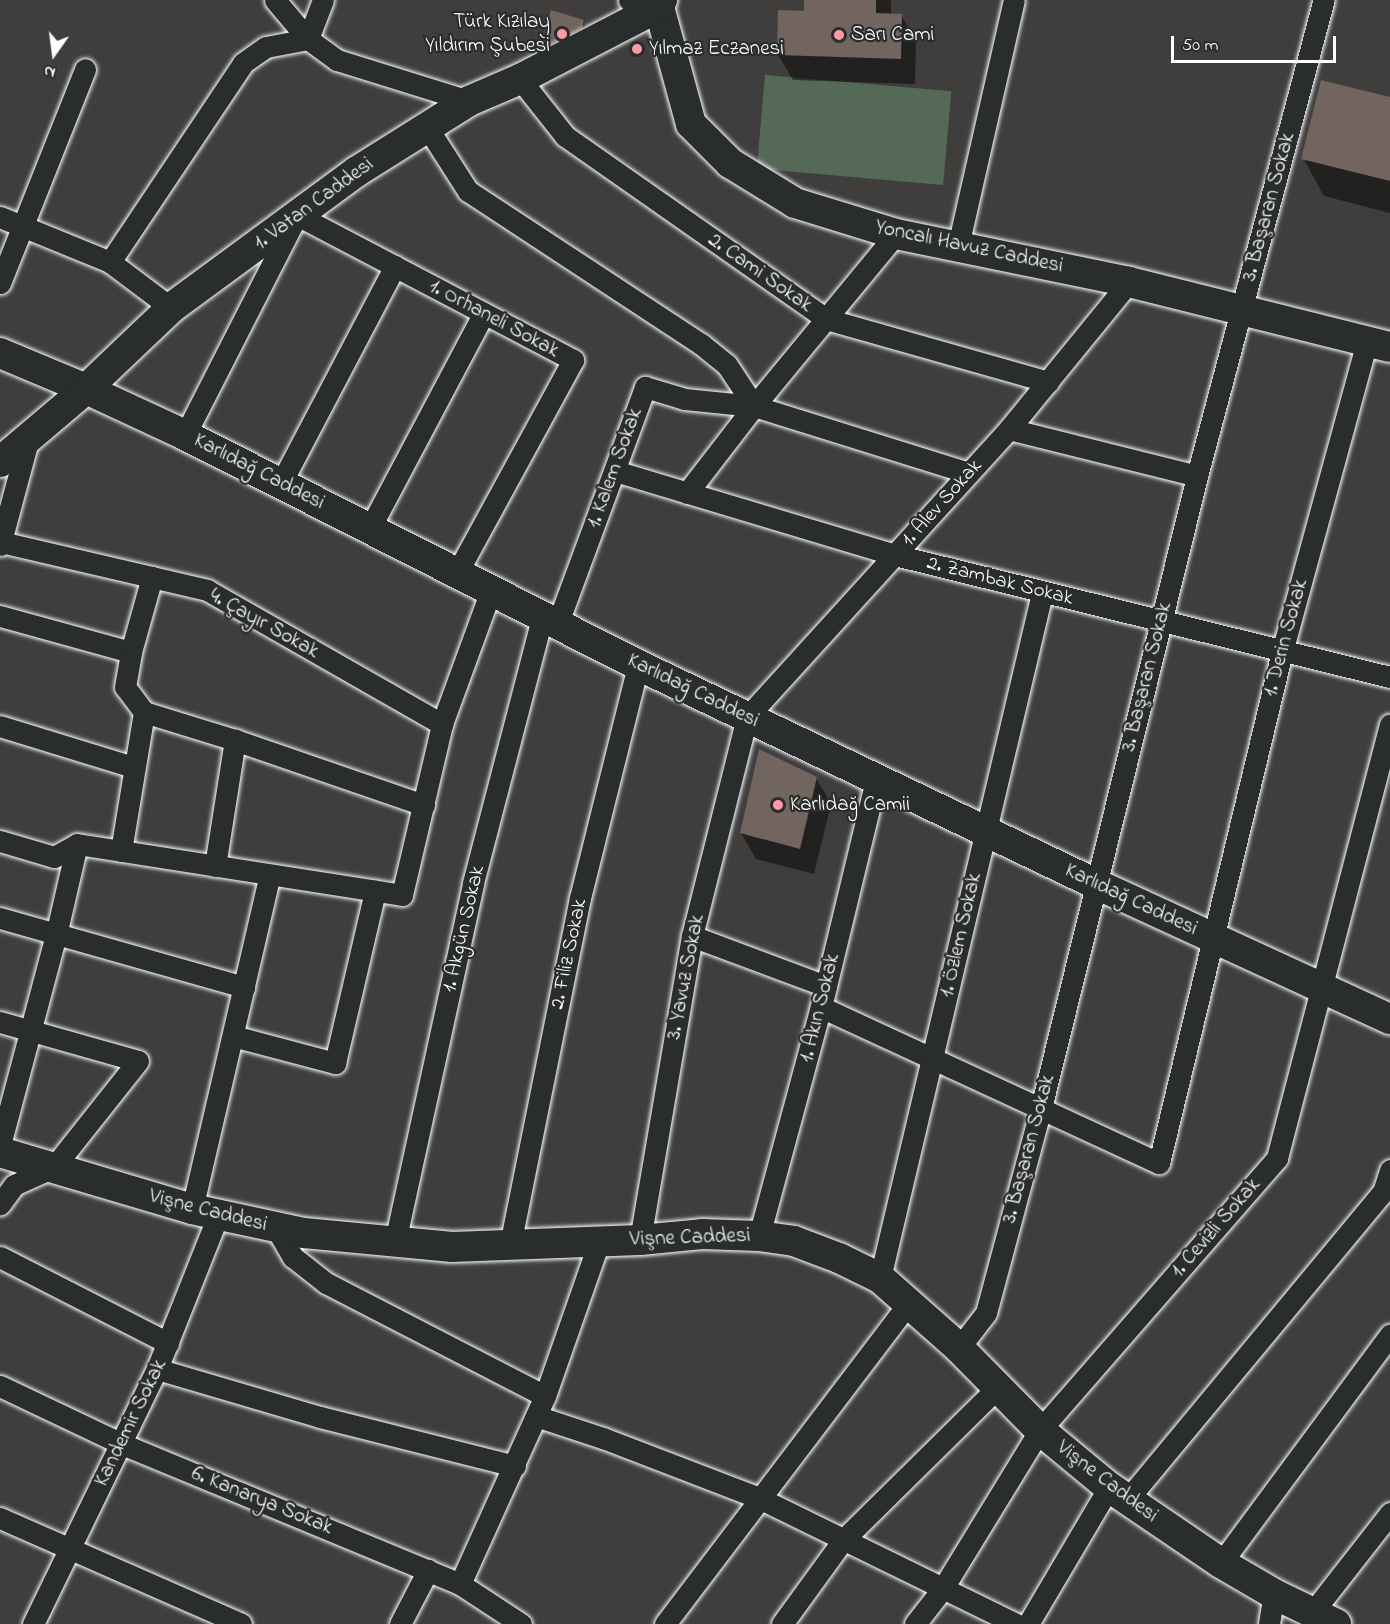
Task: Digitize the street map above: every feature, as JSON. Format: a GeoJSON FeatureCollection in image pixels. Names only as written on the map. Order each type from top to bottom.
{"type":"FeatureCollection","features":[{"type":"Feature","properties":{"kind":"main road","name":"1. Vatan Caddesi"},"geometry":{"type":"LineString","coordinates":[[0,462],[86,389],[171,308],[356,172],[469,101],[520,79],[661,4]]}},
{"type":"Feature","properties":{"kind":"main road","name":"Yoncalı Havuz Caddesi"},"geometry":{"type":"LineString","coordinates":[[661,4],[691,124],[730,163],[795,203],[896,234],[1129,282],[1241,308],[1378,344]]}},
{"type":"Feature","properties":{"kind":"main road","name":"Karlıdağ Caddesi"},"geometry":{"type":"LineString","coordinates":[[0,353],[86,389],[185,435],[491,590],[549,622],[1096,884],[1390,1019]]}},
{"type":"Feature","properties":{"kind":"main road","name":"Vişne Caddesi"},"geometry":{"type":"LineString","coordinates":[[0,1152],[205,1213],[276,1228],[395,1242],[452,1247],[640,1240],[702,1234],[759,1236],[794,1241],[839,1258],[880,1278],[959,1348],[1040,1430],[1118,1494],[1221,1563],[1274,1594],[1324,1619]]}},
{"type":"Feature","properties":{"kind":"street"},"geometry":{"type":"LineString","coordinates":[[275,0],[308,39],[337,60],[469,101]]}},
{"type":"Feature","properties":{"kind":"street"},"geometry":{"type":"LineString","coordinates":[[308,39],[323,0]]}},
{"type":"Feature","properties":{"kind":"street"},"geometry":{"type":"LineString","coordinates":[[629,0],[661,4]]}},
{"type":"Feature","properties":{"kind":"street"},"geometry":{"type":"LineString","coordinates":[[958,246],[1014,0]]}},
{"type":"Feature","properties":{"kind":"street","name":"3. Başaran Sokak"},"geometry":{"type":"LineString","coordinates":[[959,1348],[986,1313],[1041,1108],[1197,476],[1324,0]]}},
{"type":"Feature","properties":{"kind":"street"},"geometry":{"type":"LineString","coordinates":[[110,262],[243,63],[266,47],[308,39]]}},
{"type":"Feature","properties":{"kind":"street"},"geometry":{"type":"LineString","coordinates":[[0,283],[85,69]]}},
{"type":"Feature","properties":{"kind":"street","name":"2. Cami Sokak"},"geometry":{"type":"LineString","coordinates":[[520,79],[565,136],[826,319],[1048,382]]}},
{"type":"Feature","properties":{"kind":"street"},"geometry":{"type":"LineString","coordinates":[[427,127],[468,191],[701,344],[727,365],[754,406],[969,473]]}},
{"type":"Feature","properties":{"kind":"street"},"geometry":{"type":"LineString","coordinates":[[185,435],[297,215]]}},
{"type":"Feature","properties":{"kind":"street","name":"1. Orhaneli Sokak"},"geometry":{"type":"LineString","coordinates":[[297,215],[573,360],[457,573]]}},
{"type":"Feature","properties":{"kind":"street"},"geometry":{"type":"LineString","coordinates":[[0,217],[110,262],[171,308]]}},
{"type":"Feature","properties":{"kind":"street"},"geometry":{"type":"LineString","coordinates":[[687,493],[754,406],[896,234]]}},
{"type":"Feature","properties":{"kind":"street"},"geometry":{"type":"LineString","coordinates":[[281,483],[395,266]]}},
{"type":"Feature","properties":{"kind":"street","name":"1. Alev Sokak"},"geometry":{"type":"LineString","coordinates":[[747,717],[1009,429],[1129,282]]}},
{"type":"Feature","properties":{"kind":"street"},"geometry":{"type":"LineString","coordinates":[[370,528],[484,313]]}},
{"type":"Feature","properties":{"kind":"street","name":"1. Derin Sokak"},"geometry":{"type":"LineString","coordinates":[[1041,1108],[1159,1162],[1282,652],[1378,344]]}},
{"type":"Feature","properties":{"kind":"street","name":"1. Kalem Sokak"},"geometry":{"type":"LineString","coordinates":[[549,622],[615,471],[645,387],[685,399],[754,406]]}},
{"type":"Feature","properties":{"kind":"street"},"geometry":{"type":"LineString","coordinates":[[1009,429],[1197,476]]}},
{"type":"Feature","properties":{"kind":"street"},"geometry":{"type":"LineString","coordinates":[[0,544],[29,436]]}},
{"type":"Feature","properties":{"kind":"street","name":"2. Zambak Sokak"},"geometry":{"type":"LineString","coordinates":[[615,471],[895,555],[1390,677]]}},
{"type":"Feature","properties":{"kind":"street","name":"4. Çayır Sokak"},"geometry":{"type":"LineString","coordinates":[[0,544],[207,591],[442,724]]}},
{"type":"Feature","properties":{"kind":"street"},"geometry":{"type":"LineString","coordinates":[[152,577],[131,652],[125,687],[144,712],[235,740],[424,805]]}},
{"type":"Feature","properties":{"kind":"street"},"geometry":{"type":"LineString","coordinates":[[0,841],[54,857],[77,844],[402,895],[442,724],[491,590]]}},
{"type":"Feature","properties":{"kind":"street","name":"1. Özlem Sokak"},"geometry":{"type":"LineString","coordinates":[[880,1278],[1042,593]]}},
{"type":"Feature","properties":{"kind":"street"},"geometry":{"type":"LineString","coordinates":[[0,616],[131,652]]}},
{"type":"Feature","properties":{"kind":"street","name":"1. Akgün Sokak"},"geometry":{"type":"LineString","coordinates":[[395,1242],[473,883],[549,622]]}},
{"type":"Feature","properties":{"kind":"street","name":"2. Filiz Sokak"},"geometry":{"type":"LineString","coordinates":[[510,1245],[580,898],[638,665]]}},
{"type":"Feature","properties":{"kind":"street"},"geometry":{"type":"LineString","coordinates":[[121,851],[133,767],[144,712]]}},
{"type":"Feature","properties":{"kind":"street","name":"3. Yavuz Sokak"},"geometry":{"type":"LineString","coordinates":[[640,1240],[692,936],[747,717]]}},
{"type":"Feature","properties":{"kind":"street","name":"1. Cevizli Sokak"},"geometry":{"type":"LineString","coordinates":[[915,1624],[943,1588],[1040,1430],[1277,1158],[1390,725]]}},
{"type":"Feature","properties":{"kind":"street"},"geometry":{"type":"LineString","coordinates":[[0,726],[133,767]]}},
{"type":"Feature","properties":{"kind":"street"},"geometry":{"type":"LineString","coordinates":[[216,866],[235,740]]}},
{"type":"Feature","properties":{"kind":"street","name":"1. Akın Sokak"},"geometry":{"type":"LineString","coordinates":[[759,1236],[821,1007],[876,779]]}},
{"type":"Feature","properties":{"kind":"street"},"geometry":{"type":"LineString","coordinates":[[0,1145],[56,935],[77,844]]}},
{"type":"Feature","properties":{"kind":"street","name":"Kandemir Sokak"},"geometry":{"type":"LineString","coordinates":[[33,1624],[122,1444],[168,1343],[205,1213],[233,1036],[270,876]]}},
{"type":"Feature","properties":{"kind":"street"},"geometry":{"type":"LineString","coordinates":[[233,1036],[335,1063],[375,891]]}},
{"type":"Feature","properties":{"kind":"street"},"geometry":{"type":"LineString","coordinates":[[0,918],[244,987]]}},
{"type":"Feature","properties":{"kind":"street"},"geometry":{"type":"LineString","coordinates":[[692,936],[826,986]]}},
{"type":"Feature","properties":{"kind":"street"},"geometry":{"type":"LineString","coordinates":[[821,1007],[1041,1108]]}},
{"type":"Feature","properties":{"kind":"street"},"geometry":{"type":"LineString","coordinates":[[0,1022],[138,1061],[54,1167],[14,1185],[0,1204]]}},
{"type":"Feature","properties":{"kind":"street"},"geometry":{"type":"LineString","coordinates":[[1028,1624],[1118,1494],[1383,1192],[1390,1170]]}},
{"type":"Feature","properties":{"kind":"street"},"geometry":{"type":"LineString","coordinates":[[276,1228],[293,1257],[326,1283],[545,1396]]}},
{"type":"Feature","properties":{"kind":"street"},"geometry":{"type":"LineString","coordinates":[[460,1584],[545,1396],[599,1242]]}},
{"type":"Feature","properties":{"kind":"street"},"geometry":{"type":"LineString","coordinates":[[0,1257],[168,1343]]}},
{"type":"Feature","properties":{"kind":"street"},"geometry":{"type":"LineString","coordinates":[[665,1624],[909,1303]]}},
{"type":"Feature","properties":{"kind":"street"},"geometry":{"type":"LineString","coordinates":[[1221,1563],[1390,1335]]}},
{"type":"Feature","properties":{"kind":"street"},"geometry":{"type":"LineString","coordinates":[[157,1369],[320,1417],[514,1466]]}},
{"type":"Feature","properties":{"kind":"street","name":"6. Kanarya Sokak"},"geometry":{"type":"LineString","coordinates":[[0,1386],[122,1444],[460,1584],[520,1624]]}},
{"type":"Feature","properties":{"kind":"street"},"geometry":{"type":"LineString","coordinates":[[782,1624],[843,1540],[997,1388]]}},
{"type":"Feature","properties":{"kind":"street"},"geometry":{"type":"LineString","coordinates":[[536,1416],[603,1438],[759,1498],[1016,1624]]}},
{"type":"Feature","properties":{"kind":"street"},"geometry":{"type":"LineString","coordinates":[[1324,1619],[1390,1514]]}},
{"type":"Feature","properties":{"kind":"street"},"geometry":{"type":"LineString","coordinates":[[0,1518],[240,1624]]}},
{"type":"Feature","properties":{"kind":"street"},"geometry":{"type":"LineString","coordinates":[[400,1624],[428,1570]]}},
{"type":"Feature","properties":{"kind":"street"},"geometry":{"type":"LineString","coordinates":[[1269,1624],[1274,1594]]}},
{"type":"Feature","properties":{"kind":"green space"},"geometry":{"type":"Polygon","coordinates":[[[765,75],[951,91],[943,185],[757,169],[765,75]]]}},
{"type":"Feature","properties":{"kind":"building","name":"Sarı Cami"},"geometry":{"type":"Polygon","coordinates":[[[804,0],[876,0],[876,13],[902,14],[901,59],[777,55],[778,10],[804,11],[804,0]]]}},
{"type":"Feature","properties":{"kind":"building"},"geometry":{"type":"Polygon","coordinates":[[[551,10],[584,20],[582,28],[541,49],[551,10]]]}},
{"type":"Feature","properties":{"kind":"building"},"geometry":{"type":"Polygon","coordinates":[[[1321,80],[1390,97],[1390,181],[1301,159],[1321,80]]]}},
{"type":"Feature","properties":{"kind":"building","name":"Karlıdağ Camii"},"geometry":{"type":"Polygon","coordinates":[[[759,749],[817,777],[800,849],[740,833],[759,749]]]}},
{"type":"Feature","properties":{"kind":"place","name":"Türk Kızılay Yıldırım Şubesi"},"geometry":{"type":"Point","coordinates":[562,34]}},
{"type":"Feature","properties":{"kind":"place","name":"Sarı Cami"},"geometry":{"type":"Point","coordinates":[839,35]}},
{"type":"Feature","properties":{"kind":"place","name":"Yılmaz Eczanesi"},"geometry":{"type":"Point","coordinates":[637,49]}},
{"type":"Feature","properties":{"kind":"place","name":"Karlıdağ Camii"},"geometry":{"type":"Point","coordinates":[778,805]}}]}
